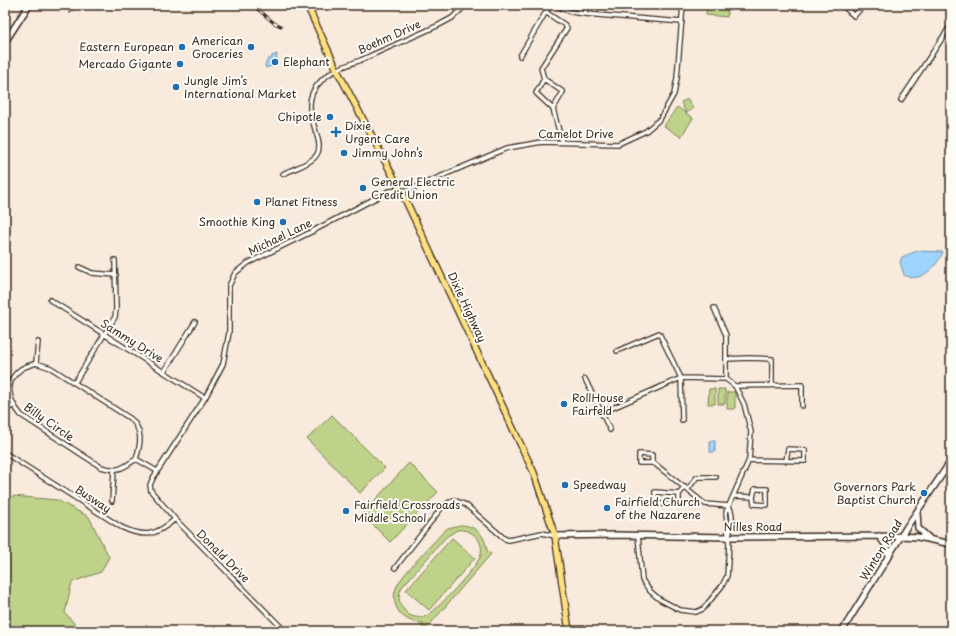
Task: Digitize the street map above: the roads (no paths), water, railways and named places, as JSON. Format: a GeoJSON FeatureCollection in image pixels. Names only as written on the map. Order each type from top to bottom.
{"type":"FeatureCollection","features":[{"type":"Feature","properties":{"kind":"main road","name":"Dixie Highway"},"geometry":{"type":"LineString","coordinates":[[307,5],[338,70],[400,190],[531,468],[555,536],[569,631]]}},
{"type":"Feature","properties":{"kind":"street"},"geometry":{"type":"LineString","coordinates":[[5,42],[30,5]]}},
{"type":"Feature","properties":{"kind":"street","name":"Boehm Drive"},"geometry":{"type":"LineString","coordinates":[[283,174],[312,160],[316,156],[319,141],[310,116],[311,98],[321,81],[338,70],[439,25],[452,18],[466,5]]}},
{"type":"Feature","properties":{"kind":"street"},"geometry":{"type":"LineString","coordinates":[[520,56],[547,13],[550,5]]}},
{"type":"Feature","properties":{"kind":"street"},"geometry":{"type":"LineString","coordinates":[[555,5],[571,12],[585,14],[682,22]]}},
{"type":"Feature","properties":{"kind":"street"},"geometry":{"type":"LineString","coordinates":[[585,14],[586,5]]}},
{"type":"Feature","properties":{"kind":"street","name":"Camelot Drive"},"geometry":{"type":"LineString","coordinates":[[400,190],[408,190],[516,145],[531,142],[618,144],[639,136],[657,122],[670,104],[676,85],[683,5]]}},
{"type":"Feature","properties":{"kind":"street"},"geometry":{"type":"LineString","coordinates":[[842,5],[854,16],[864,5]]}},
{"type":"Feature","properties":{"kind":"street"},"geometry":{"type":"LineString","coordinates":[[547,13],[567,28],[566,32],[541,68],[544,79],[563,92],[553,109]]}},
{"type":"Feature","properties":{"kind":"street"},"geometry":{"type":"LineString","coordinates":[[901,100],[951,25]]}},
{"type":"Feature","properties":{"kind":"street"},"geometry":{"type":"LineString","coordinates":[[544,79],[536,93],[553,109],[562,142]]}},
{"type":"Feature","properties":{"kind":"street","name":"Michael Lane"},"geometry":{"type":"LineString","coordinates":[[151,491],[150,485],[157,471],[205,398],[219,373],[226,353],[229,333],[229,286],[235,273],[248,263],[390,191],[400,190]]}},
{"type":"Feature","properties":{"kind":"street"},"geometry":{"type":"LineString","coordinates":[[75,382],[105,335],[116,313],[115,260]]}},
{"type":"Feature","properties":{"kind":"street"},"geometry":{"type":"LineString","coordinates":[[79,266],[92,273],[116,275]]}},
{"type":"Feature","properties":{"kind":"street","name":"Sammy Drive"},"geometry":{"type":"LineString","coordinates":[[50,300],[205,398]]}},
{"type":"Feature","properties":{"kind":"street"},"geometry":{"type":"LineString","coordinates":[[714,308],[726,335],[726,379]]}},
{"type":"Feature","properties":{"kind":"street"},"geometry":{"type":"LineString","coordinates":[[164,372],[195,322]]}},
{"type":"Feature","properties":{"kind":"street"},"geometry":{"type":"LineString","coordinates":[[617,351],[659,333],[681,378],[682,420]]}},
{"type":"Feature","properties":{"kind":"street"},"geometry":{"type":"LineString","coordinates":[[38,342],[36,364],[51,368],[75,382],[131,419],[138,426],[140,435],[136,459],[124,468],[114,471],[112,501]]}},
{"type":"Feature","properties":{"kind":"street"},"geometry":{"type":"LineString","coordinates":[[726,359],[750,358],[772,360],[772,385]]}},
{"type":"Feature","properties":{"kind":"street","name":"Billy Circle"},"geometry":{"type":"LineString","coordinates":[[36,364],[22,369],[11,383],[9,396],[13,406],[21,415],[101,467],[114,471]]}},
{"type":"Feature","properties":{"kind":"street"},"geometry":{"type":"LineString","coordinates":[[601,413],[681,378],[726,379],[735,386],[748,417],[750,432],[749,460],[729,506]]}},
{"type":"Feature","properties":{"kind":"street"},"geometry":{"type":"LineString","coordinates":[[585,379],[610,430]]}},
{"type":"Feature","properties":{"kind":"street"},"geometry":{"type":"LineString","coordinates":[[735,386],[802,385],[802,406]]}},
{"type":"Feature","properties":{"kind":"street"},"geometry":{"type":"LineString","coordinates":[[5,410],[13,406]]}},
{"type":"Feature","properties":{"kind":"street"},"geometry":{"type":"LineString","coordinates":[[749,460],[786,461],[804,461],[805,450],[788,449],[786,461]]}},
{"type":"Feature","properties":{"kind":"street","name":"Busway"},"geometry":{"type":"LineString","coordinates":[[5,453],[131,532],[139,534],[156,532],[175,519]]}},
{"type":"Feature","properties":{"kind":"street"},"geometry":{"type":"LineString","coordinates":[[136,459],[157,471]]}},
{"type":"Feature","properties":{"kind":"street","name":"Winton Road"},"geometry":{"type":"LineString","coordinates":[[842,631],[901,536],[951,461]]}},
{"type":"Feature","properties":{"kind":"street"},"geometry":{"type":"LineString","coordinates":[[652,463],[705,504],[729,506]]}},
{"type":"Feature","properties":{"kind":"street"},"geometry":{"type":"LineString","coordinates":[[679,494],[679,504],[655,504],[655,492],[679,494],[697,477],[716,477]]}},
{"type":"Feature","properties":{"kind":"street"},"geometry":{"type":"LineString","coordinates":[[755,489],[767,489],[767,505],[754,504],[753,497],[755,489]]}},
{"type":"Feature","properties":{"kind":"street","name":"Donald Drive"},"geometry":{"type":"LineString","coordinates":[[151,491],[175,519],[285,631]]}},
{"type":"Feature","properties":{"kind":"street"},"geometry":{"type":"LineString","coordinates":[[734,496],[753,497]]}},
{"type":"Feature","properties":{"kind":"street"},"geometry":{"type":"LineString","coordinates":[[395,568],[443,506],[454,500],[466,504],[505,539],[509,540],[542,533],[555,536]]}},
{"type":"Feature","properties":{"kind":"street"},"geometry":{"type":"LineString","coordinates":[[638,535],[642,580],[650,591],[659,599],[680,610],[696,612],[707,605],[722,586],[726,576],[728,537],[731,529],[732,512],[729,506]]}},
{"type":"Feature","properties":{"kind":"street"},"geometry":{"type":"LineString","coordinates":[[917,512],[918,528],[929,539]]}},
{"type":"Feature","properties":{"kind":"street","name":"Nilles Road"},"geometry":{"type":"LineString","coordinates":[[555,536],[901,536],[929,539],[951,544]]}},
{"type":"Feature","properties":{"kind":"street"},"geometry":{"type":"LineString","coordinates":[[879,536],[887,546],[889,556]]}},
{"type":"Feature","properties":{"kind":"water"},"geometry":{"type":"Polygon","coordinates":[[[277,54],[276,64],[266,68],[265,65],[268,59],[271,59],[272,56],[277,54]]]}},
{"type":"Feature","properties":{"kind":"water"},"geometry":{"type":"Polygon","coordinates":[[[917,251],[943,252],[937,263],[922,276],[910,277],[904,275],[900,262],[902,257],[917,251]]]}},
{"type":"Feature","properties":{"kind":"water"},"geometry":{"type":"Polygon","coordinates":[[[710,441],[715,441],[715,452],[710,452],[710,441]]]}},
{"type":"Feature","properties":{"kind":"railway"},"geometry":{"type":"LineString","coordinates":[[70,12],[74,5]]}},
{"type":"Feature","properties":{"kind":"railway"},"geometry":{"type":"LineString","coordinates":[[253,5],[274,23],[281,26]]}},
{"type":"Feature","properties":{"kind":"place","name":"Eastern European"},"geometry":{"type":"Point","coordinates":[182,47]}},
{"type":"Feature","properties":{"kind":"place","name":"American Groceries"},"geometry":{"type":"Point","coordinates":[251,47]}},
{"type":"Feature","properties":{"kind":"place","name":"Elephant"},"geometry":{"type":"Point","coordinates":[275,62]}},
{"type":"Feature","properties":{"kind":"place","name":"Mercado Gigante"},"geometry":{"type":"Point","coordinates":[180,64]}},
{"type":"Feature","properties":{"kind":"place","name":"Jungle Jim’s International Market"},"geometry":{"type":"Point","coordinates":[176,87]}},
{"type":"Feature","properties":{"kind":"place","name":"Chipotle"},"geometry":{"type":"Point","coordinates":[330,117]}},
{"type":"Feature","properties":{"kind":"place","name":"Dixie Urgent Care"},"geometry":{"type":"Point","coordinates":[336,132]}},
{"type":"Feature","properties":{"kind":"place","name":"Jimmy John’s"},"geometry":{"type":"Point","coordinates":[344,153]}},
{"type":"Feature","properties":{"kind":"place","name":"General Electric Credit Union"},"geometry":{"type":"Point","coordinates":[363,188]}},
{"type":"Feature","properties":{"kind":"place","name":"Planet Fitness"},"geometry":{"type":"Point","coordinates":[257,202]}},
{"type":"Feature","properties":{"kind":"place","name":"Smoothie King"},"geometry":{"type":"Point","coordinates":[283,222]}},
{"type":"Feature","properties":{"kind":"place","name":"RollHouse Fairfeld"},"geometry":{"type":"Point","coordinates":[564,404]}},
{"type":"Feature","properties":{"kind":"place","name":"Speedway"},"geometry":{"type":"Point","coordinates":[565,485]}},
{"type":"Feature","properties":{"kind":"place","name":"Governors Park Baptist Church"},"geometry":{"type":"Point","coordinates":[924,493]}},
{"type":"Feature","properties":{"kind":"place","name":"Fairfield Church of the Nazarene"},"geometry":{"type":"Point","coordinates":[607,508]}},
{"type":"Feature","properties":{"kind":"place","name":"Fairfield Crossroads Middle School"},"geometry":{"type":"Point","coordinates":[346,511]}}]}
